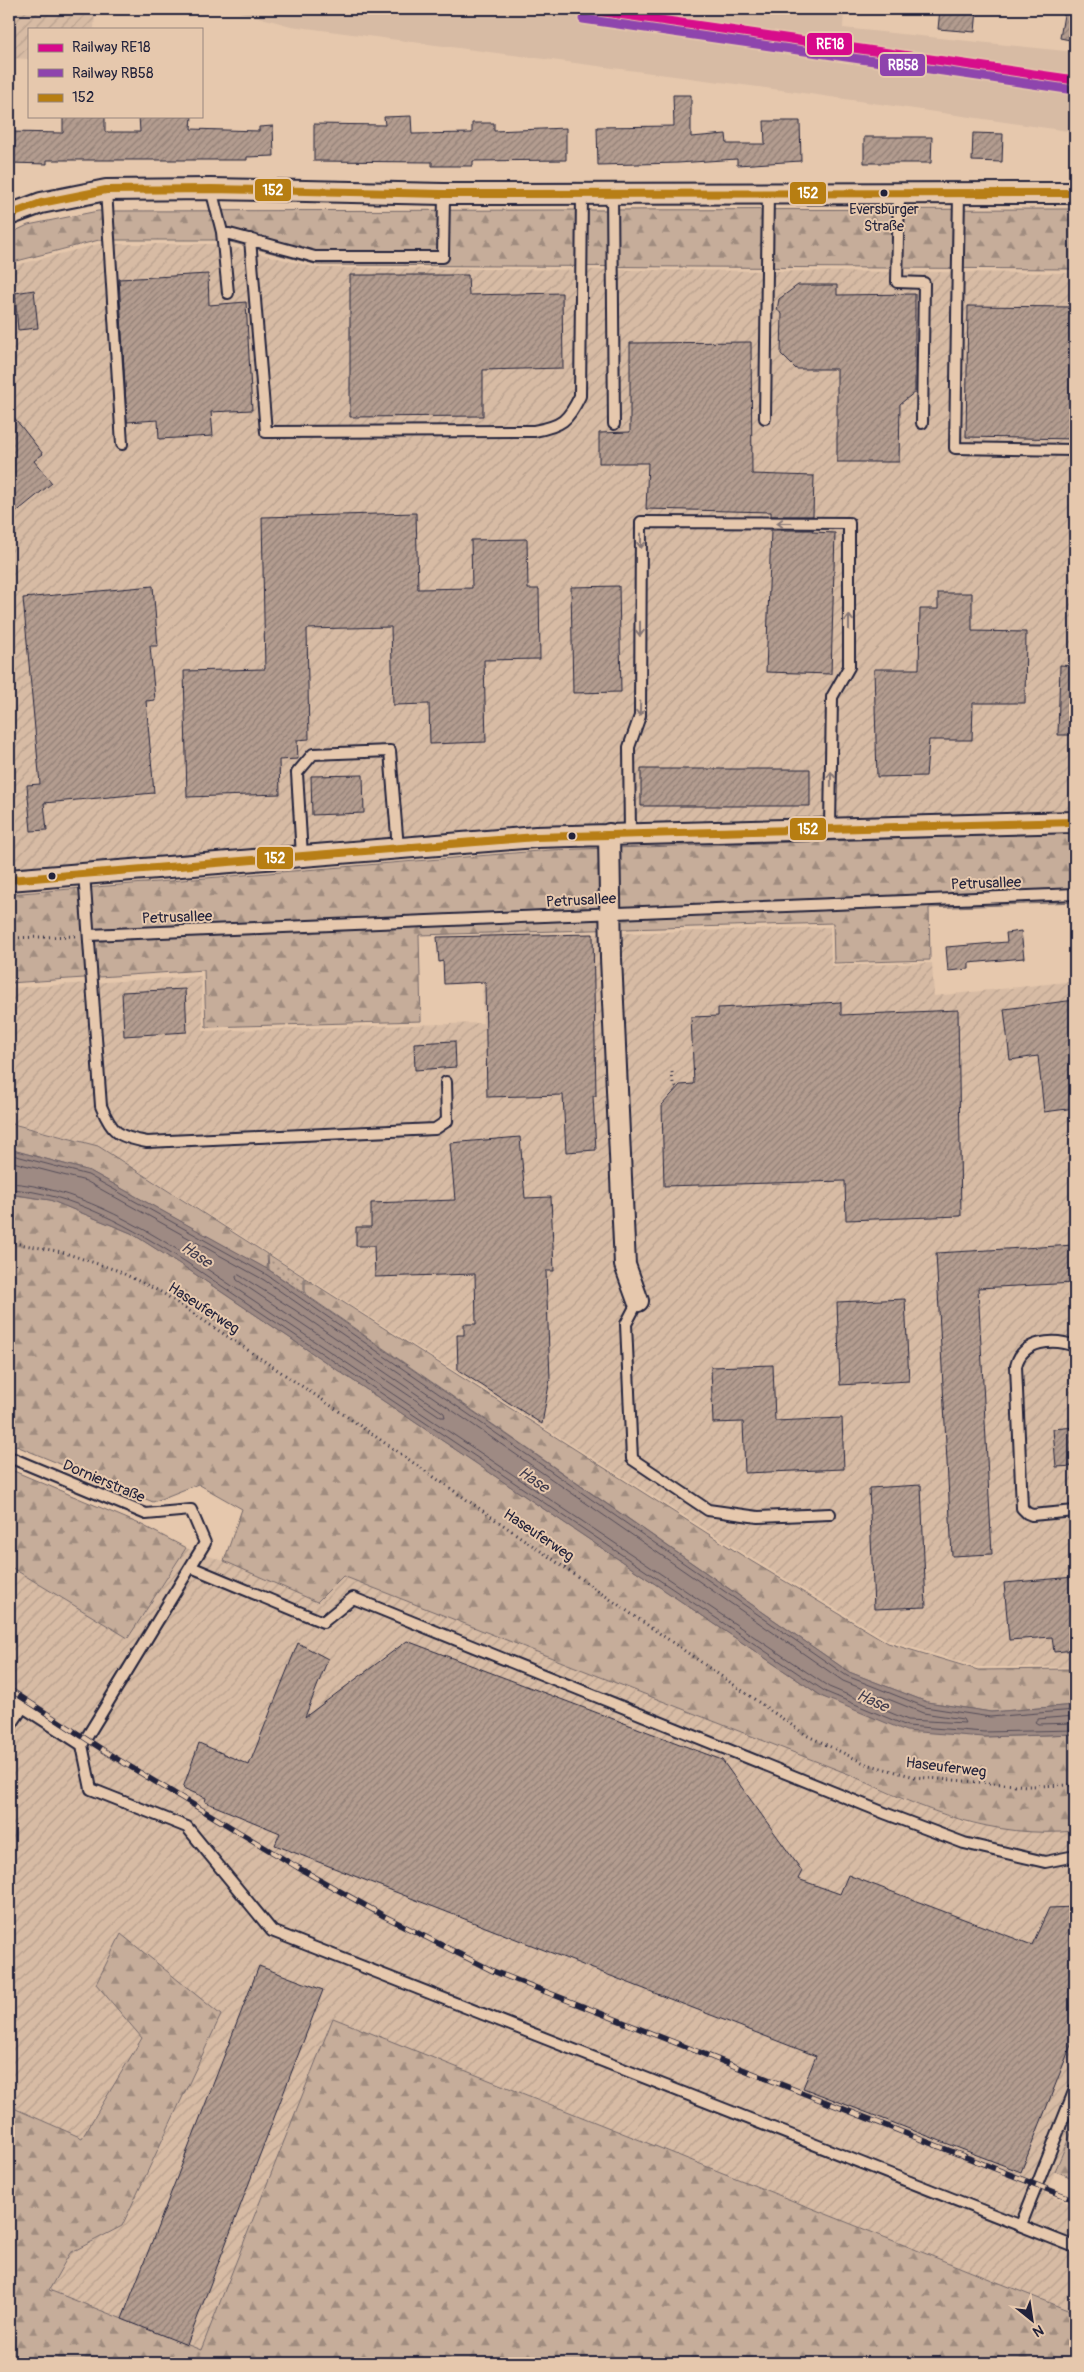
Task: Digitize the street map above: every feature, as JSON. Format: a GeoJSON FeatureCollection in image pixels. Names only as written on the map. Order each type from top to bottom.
{"type":"FeatureCollection","features":[{"type":"Feature","properties":{"kind":"street"},"geometry":{"type":"LineString","coordinates":[[9,215],[41,203],[106,190],[211,189],[444,194],[1075,193]]}},
{"type":"Feature","properties":{"kind":"street"},"geometry":{"type":"LineString","coordinates":[[9,880],[536,837],[1075,822]]}},
{"type":"Feature","properties":{"kind":"street"},"geometry":{"type":"LineString","coordinates":[[609,834],[610,914],[625,1265],[638,1301]]}},
{"type":"Feature","properties":{"kind":"lane"},"geometry":{"type":"LineString","coordinates":[[211,189],[222,232],[228,293]]}},
{"type":"Feature","properties":{"kind":"lane"},"geometry":{"type":"LineString","coordinates":[[106,190],[122,444]]}},
{"type":"Feature","properties":{"kind":"lane"},"geometry":{"type":"LineString","coordinates":[[765,418],[768,193]]}},
{"type":"Feature","properties":{"kind":"lane"},"geometry":{"type":"LineString","coordinates":[[899,193],[897,282],[924,283],[922,423]]}},
{"type":"Feature","properties":{"kind":"lane"},"geometry":{"type":"LineString","coordinates":[[959,193],[955,448],[1075,450]]}},
{"type":"Feature","properties":{"kind":"lane"},"geometry":{"type":"LineString","coordinates":[[222,232],[315,257],[443,257],[444,194]]}},
{"type":"Feature","properties":{"kind":"lane"},"geometry":{"type":"LineString","coordinates":[[250,239],[266,432],[534,431],[554,427],[571,415],[580,396],[582,194]]}},
{"type":"Feature","properties":{"kind":"lane"},"geometry":{"type":"LineString","coordinates":[[612,194],[614,424]]}},
{"type":"Feature","properties":{"kind":"lane"},"geometry":{"type":"LineString","coordinates":[[630,833],[629,748],[640,716],[641,522],[849,523],[849,667],[832,697],[830,828]]}},
{"type":"Feature","properties":{"kind":"lane"},"geometry":{"type":"LineString","coordinates":[[302,856],[297,773],[313,754],[390,751],[398,848]]}},
{"type":"Feature","properties":{"kind":"lane"},"geometry":{"type":"LineString","coordinates":[[84,873],[101,1106],[110,1127],[128,1139],[147,1142],[435,1129],[447,1121],[446,1082]]}},
{"type":"Feature","properties":{"kind":"lane","name":"Petrusallee"},"geometry":{"type":"LineString","coordinates":[[89,936],[1075,894]]}},
{"type":"Feature","properties":{"kind":"lane"},"geometry":{"type":"LineString","coordinates":[[638,1301],[626,1324],[632,1459],[708,1510],[758,1517],[830,1514]]}},
{"type":"Feature","properties":{"kind":"lane"},"geometry":{"type":"LineString","coordinates":[[1075,1346],[1066,1343],[1030,1346],[1023,1350],[1016,1366],[1022,1508],[1032,1515],[1075,1511]]}},
{"type":"Feature","properties":{"kind":"lane","name":"Dornierstraße"},"geometry":{"type":"LineString","coordinates":[[9,1457],[146,1514],[191,1510],[205,1542],[191,1567]]}},
{"type":"Feature","properties":{"kind":"lane"},"geometry":{"type":"LineString","coordinates":[[1075,1856],[1045,1862],[964,1843],[354,1598],[323,1622],[191,1567],[82,1745],[91,1789],[187,1827],[272,1931],[1075,2247]]}},
{"type":"Feature","properties":{"kind":"lane"},"geometry":{"type":"LineString","coordinates":[[9,1698],[82,1745]]}},
{"type":"Feature","properties":{"kind":"lane"},"geometry":{"type":"LineString","coordinates":[[9,1728],[23,1707]]}},
{"type":"Feature","properties":{"kind":"lane"},"geometry":{"type":"LineString","coordinates":[[1021,2225],[1075,2089]]}},
{"type":"Feature","properties":{"kind":"path"},"geometry":{"type":"LineString","coordinates":[[9,938],[89,936]]}},
{"type":"Feature","properties":{"kind":"path"},"geometry":{"type":"LineString","coordinates":[[672,1072],[673,1083],[677,1088]]}},
{"type":"Feature","properties":{"kind":"path","name":"Haseuferweg"},"geometry":{"type":"LineString","coordinates":[[9,1242],[62,1252],[116,1270],[161,1292],[405,1457],[806,1735],[866,1764],[915,1777],[1028,1786],[1075,1786]]}},
{"type":"Feature","properties":{"kind":"shaded area"},"geometry":{"type":"Polygon","coordinates":[[[9,9],[95,9],[94,28],[28,28],[28,59],[9,58],[9,9]]]}},
{"type":"Feature","properties":{"kind":"shaded area"},"geometry":{"type":"Polygon","coordinates":[[[229,9],[844,9],[843,28],[1075,52],[1075,132],[796,92],[291,26],[229,9]]]}},
{"type":"Feature","properties":{"kind":"shaded area"},"geometry":{"type":"Polygon","coordinates":[[[99,244],[221,244],[318,268],[1075,273],[1075,830],[551,847],[9,892],[9,267],[99,244]]]}},
{"type":"Feature","properties":{"kind":"shaded area"},"geometry":{"type":"Polygon","coordinates":[[[830,927],[831,966],[932,963],[934,996],[1075,981],[1075,1667],[978,1667],[888,1640],[751,1558],[99,1146],[9,1122],[9,988],[201,976],[203,1031],[483,1023],[482,933],[594,934],[830,927]]]}},
{"type":"Feature","properties":{"kind":"shaded area"},"geometry":{"type":"Polygon","coordinates":[[[186,1548],[224,1561],[317,1602],[343,1575],[851,1775],[898,1798],[969,1824],[1064,1832],[1075,1831],[1075,2124],[1046,2193],[1075,2206],[1075,2313],[333,2018],[201,2351],[49,2290],[70,2253],[122,2226],[221,2015],[96,1984],[142,2038],[82,2138],[9,2106],[9,1566],[128,1637],[186,1548]]]}},
{"type":"Feature","properties":{"kind":"green space"},"geometry":{"type":"Polygon","coordinates":[[[1075,209],[1075,269],[318,265],[223,240],[99,240],[9,263],[9,234],[28,225],[98,211],[1075,209]]]}},
{"type":"Feature","properties":{"kind":"green space"},"geometry":{"type":"Polygon","coordinates":[[[1075,833],[1075,902],[929,908],[930,960],[834,963],[833,923],[419,935],[421,1021],[206,1027],[204,970],[9,983],[9,894],[551,850],[1075,833]]]}},
{"type":"Feature","properties":{"kind":"green space"},"geometry":{"type":"Polygon","coordinates":[[[9,1123],[98,1146],[267,1254],[268,1270],[90,1171],[9,1149],[9,1123]]]}},
{"type":"Feature","properties":{"kind":"green space"},"geometry":{"type":"Polygon","coordinates":[[[9,1194],[50,1200],[131,1233],[183,1266],[823,1697],[984,1737],[1075,1734],[1075,1831],[1016,1831],[959,1819],[932,1810],[905,1800],[851,1775],[343,1576],[317,1602],[224,1561],[242,1509],[198,1484],[153,1502],[9,1443],[9,1194]]]}},
{"type":"Feature","properties":{"kind":"green space"},"geometry":{"type":"Polygon","coordinates":[[[268,1254],[304,1277],[304,1293],[269,1270],[268,1254]]]}},
{"type":"Feature","properties":{"kind":"green space"},"geometry":{"type":"Polygon","coordinates":[[[305,1278],[751,1561],[888,1643],[978,1670],[1075,1669],[1075,1705],[991,1712],[927,1702],[849,1672],[305,1294],[305,1278]]]}},
{"type":"Feature","properties":{"kind":"green space"},"geometry":{"type":"Polygon","coordinates":[[[9,1469],[142,1525],[186,1548],[128,1638],[9,1566],[9,1469]]]}},
{"type":"Feature","properties":{"kind":"green space"},"geometry":{"type":"Polygon","coordinates":[[[121,1934],[221,2015],[122,2226],[70,2253],[49,2290],[201,2350],[333,2018],[1075,2313],[1075,2363],[9,2363],[9,2106],[82,2138],[142,2038],[96,1984],[121,1934]]]}},
{"type":"Feature","properties":{"kind":"green space"},"geometry":{"type":"Polygon","coordinates":[[[1075,2124],[1075,2179],[1055,2171],[1075,2124]]]}},
{"type":"Feature","properties":{"kind":"water","name":"Hase"},"geometry":{"type":"Polygon","coordinates":[[[9,1149],[90,1171],[269,1270],[849,1672],[927,1702],[991,1712],[1075,1705],[1075,1734],[984,1737],[906,1731],[823,1697],[183,1266],[131,1233],[50,1200],[9,1194],[9,1149]]]}},
{"type":"Feature","properties":{"kind":"building"},"geometry":{"type":"Polygon","coordinates":[[[940,9],[977,9],[975,32],[938,29],[940,9]]]}},
{"type":"Feature","properties":{"kind":"building"},"geometry":{"type":"Polygon","coordinates":[[[1065,9],[1075,9],[1075,41],[1060,38],[1065,9]]]}},
{"type":"Feature","properties":{"kind":"building"},"geometry":{"type":"Polygon","coordinates":[[[673,95],[691,95],[691,137],[726,134],[727,144],[765,144],[764,121],[800,121],[801,161],[737,165],[737,159],[598,165],[597,127],[674,126],[673,95]]]}},
{"type":"Feature","properties":{"kind":"building"},"geometry":{"type":"Polygon","coordinates":[[[411,116],[412,134],[472,133],[472,123],[494,123],[494,131],[566,128],[566,160],[473,161],[473,166],[432,166],[432,162],[314,161],[314,124],[385,125],[384,117],[411,116]]]}},
{"type":"Feature","properties":{"kind":"building"},"geometry":{"type":"Polygon","coordinates":[[[63,118],[105,118],[105,132],[140,132],[139,118],[192,118],[191,129],[259,131],[259,127],[273,126],[274,156],[247,157],[247,160],[47,160],[47,164],[9,163],[9,132],[63,133],[63,118]]]}},
{"type":"Feature","properties":{"kind":"building"},"geometry":{"type":"Polygon","coordinates":[[[973,133],[1003,134],[1002,162],[972,161],[973,133]]]}},
{"type":"Feature","properties":{"kind":"building"},"geometry":{"type":"Polygon","coordinates":[[[864,137],[932,137],[931,163],[864,163],[864,137]]]}},
{"type":"Feature","properties":{"kind":"building"},"geometry":{"type":"Polygon","coordinates":[[[208,274],[209,305],[246,302],[252,410],[211,412],[213,436],[159,439],[158,420],[127,422],[119,279],[208,274]]]}},
{"type":"Feature","properties":{"kind":"building"},"geometry":{"type":"Polygon","coordinates":[[[350,275],[468,275],[469,295],[562,293],[563,368],[483,370],[483,416],[350,417],[350,275]]]}},
{"type":"Feature","properties":{"kind":"building"},"geometry":{"type":"Polygon","coordinates":[[[798,285],[837,285],[837,295],[915,294],[915,392],[900,404],[899,462],[837,462],[837,369],[796,369],[781,354],[782,314],[777,310],[779,299],[798,285]]]}},
{"type":"Feature","properties":{"kind":"building"},"geometry":{"type":"Polygon","coordinates":[[[34,290],[38,328],[18,330],[15,293],[34,290]]]}},
{"type":"Feature","properties":{"kind":"building"},"geometry":{"type":"Polygon","coordinates":[[[968,306],[1075,307],[1075,439],[966,437],[968,306]]]}},
{"type":"Feature","properties":{"kind":"building"},"geometry":{"type":"Polygon","coordinates":[[[751,342],[752,474],[814,476],[813,516],[771,516],[771,512],[646,509],[648,463],[599,463],[599,433],[630,432],[630,343],[751,342]]]}},
{"type":"Feature","properties":{"kind":"building"},"geometry":{"type":"Polygon","coordinates":[[[9,411],[43,454],[34,461],[52,483],[9,518],[9,411]]]}},
{"type":"Feature","properties":{"kind":"building"},"geometry":{"type":"Polygon","coordinates":[[[416,513],[418,589],[472,588],[471,540],[527,539],[528,589],[539,589],[540,659],[484,660],[486,742],[430,744],[429,704],[393,705],[391,627],[307,629],[309,739],[297,740],[298,759],[279,760],[280,794],[187,797],[184,671],[265,669],[262,517],[416,513]]]}},
{"type":"Feature","properties":{"kind":"building"},"geometry":{"type":"Polygon","coordinates":[[[771,530],[813,530],[813,532],[835,533],[831,674],[766,672],[771,530]]]}},
{"type":"Feature","properties":{"kind":"building"},"geometry":{"type":"Polygon","coordinates":[[[153,586],[158,646],[150,646],[155,700],[146,701],[154,793],[44,803],[47,830],[31,831],[27,785],[40,784],[23,598],[153,586]]]}},
{"type":"Feature","properties":{"kind":"building"},"geometry":{"type":"Polygon","coordinates":[[[619,586],[621,692],[573,693],[571,587],[619,586]]]}},
{"type":"Feature","properties":{"kind":"building"},"geometry":{"type":"Polygon","coordinates":[[[938,593],[972,593],[972,631],[1026,632],[1025,703],[973,703],[972,740],[929,740],[926,776],[877,777],[874,669],[919,669],[920,609],[938,609],[938,593]]]}},
{"type":"Feature","properties":{"kind":"building"},"geometry":{"type":"Polygon","coordinates":[[[1060,665],[1075,666],[1075,735],[1058,735],[1060,665]]]}},
{"type":"Feature","properties":{"kind":"building"},"geometry":{"type":"Polygon","coordinates":[[[641,769],[810,769],[810,806],[641,806],[641,769]]]}},
{"type":"Feature","properties":{"kind":"building"},"geometry":{"type":"Polygon","coordinates":[[[363,775],[364,813],[312,815],[311,776],[363,775]]]}},
{"type":"Feature","properties":{"kind":"building"},"geometry":{"type":"Polygon","coordinates":[[[1021,931],[1024,958],[969,963],[969,969],[948,971],[946,947],[1007,942],[1006,933],[1021,931]]]}},
{"type":"Feature","properties":{"kind":"building"},"geometry":{"type":"Polygon","coordinates":[[[593,934],[596,1096],[593,1096],[596,1150],[566,1152],[563,1095],[487,1097],[485,982],[444,984],[443,961],[439,962],[437,937],[593,934]]]}},
{"type":"Feature","properties":{"kind":"building"},"geometry":{"type":"Polygon","coordinates":[[[185,989],[187,1032],[124,1036],[122,992],[185,989]]]}},
{"type":"Feature","properties":{"kind":"building"},"geometry":{"type":"Polygon","coordinates":[[[1075,1000],[1075,1108],[1044,1112],[1038,1056],[1010,1060],[1004,1009],[1075,1000]]]}},
{"type":"Feature","properties":{"kind":"building"},"geometry":{"type":"Polygon","coordinates":[[[841,1002],[841,1015],[958,1010],[961,1216],[846,1220],[845,1181],[664,1186],[662,1105],[680,1085],[694,1084],[691,1017],[718,1016],[718,1008],[841,1002]]]}},
{"type":"Feature","properties":{"kind":"building"},"geometry":{"type":"Polygon","coordinates":[[[455,1041],[456,1067],[415,1070],[414,1043],[455,1041]]]}},
{"type":"Feature","properties":{"kind":"building"},"geometry":{"type":"Polygon","coordinates":[[[520,1137],[525,1198],[551,1197],[554,1271],[546,1271],[550,1379],[542,1424],[458,1370],[457,1335],[464,1335],[464,1324],[476,1324],[475,1274],[375,1277],[374,1246],[356,1246],[356,1227],[371,1227],[371,1203],[455,1200],[450,1143],[520,1137]]]}},
{"type":"Feature","properties":{"kind":"building"},"geometry":{"type":"Polygon","coordinates":[[[1075,1245],[1075,1283],[978,1288],[992,1554],[952,1556],[936,1253],[1075,1245]]]}},
{"type":"Feature","properties":{"kind":"building"},"geometry":{"type":"Polygon","coordinates":[[[905,1299],[909,1381],[840,1385],[837,1302],[905,1299]]]}},
{"type":"Feature","properties":{"kind":"building"},"geometry":{"type":"Polygon","coordinates":[[[773,1365],[775,1421],[842,1418],[844,1469],[745,1473],[743,1422],[713,1423],[711,1367],[773,1365]]]}},
{"type":"Feature","properties":{"kind":"building"},"geometry":{"type":"Polygon","coordinates":[[[1075,1427],[1075,1466],[1056,1467],[1053,1429],[1075,1427]]]}},
{"type":"Feature","properties":{"kind":"building"},"geometry":{"type":"Polygon","coordinates":[[[921,1485],[926,1607],[874,1609],[869,1488],[921,1485]]]}},
{"type":"Feature","properties":{"kind":"building"},"geometry":{"type":"Polygon","coordinates":[[[1075,1577],[1075,1650],[1054,1652],[1052,1637],[1009,1640],[1004,1583],[1075,1577]]]}},
{"type":"Feature","properties":{"kind":"building"},"geometry":{"type":"Polygon","coordinates":[[[407,1641],[722,1760],[802,1871],[798,1879],[840,1894],[848,1875],[1032,1945],[1049,1908],[1075,1907],[1075,2035],[1021,2172],[803,2088],[816,2056],[275,1845],[280,1833],[205,1802],[206,1798],[183,1788],[199,1743],[249,1765],[298,1643],[328,1659],[305,1717],[407,1641]]]}},
{"type":"Feature","properties":{"kind":"building"},"geometry":{"type":"Polygon","coordinates":[[[259,1966],[323,1990],[187,2345],[122,2319],[259,1966]]]}},
{"type":"Feature","properties":{"kind":"railway"},"geometry":{"type":"LineString","coordinates":[[9,1689],[114,1757],[297,1867],[384,1916],[493,1971],[1075,2200]]}},
{"type":"Feature","properties":{"kind":"rail line","name":"RE18"},"geometry":{"type":"LineString","coordinates":[[584,9],[1075,80]]}},
{"type":"Feature","properties":{"kind":"rail line","name":"RB58"},"geometry":{"type":"LineString","coordinates":[[583,19],[1074,90]]}},
{"type":"Feature","properties":{"kind":"transit line","name":"152"},"geometry":{"type":"LineString","coordinates":[[9,215],[41,203],[106,190],[211,189],[444,194],[1075,193]]}},
{"type":"Feature","properties":{"kind":"transit line","name":"152"},"geometry":{"type":"LineString","coordinates":[[9,880],[536,837],[1075,822]]}},
{"type":"Feature","properties":{"kind":"place","name":"Eversburger Straße"},"geometry":{"type":"Point","coordinates":[884,193]}}]}
